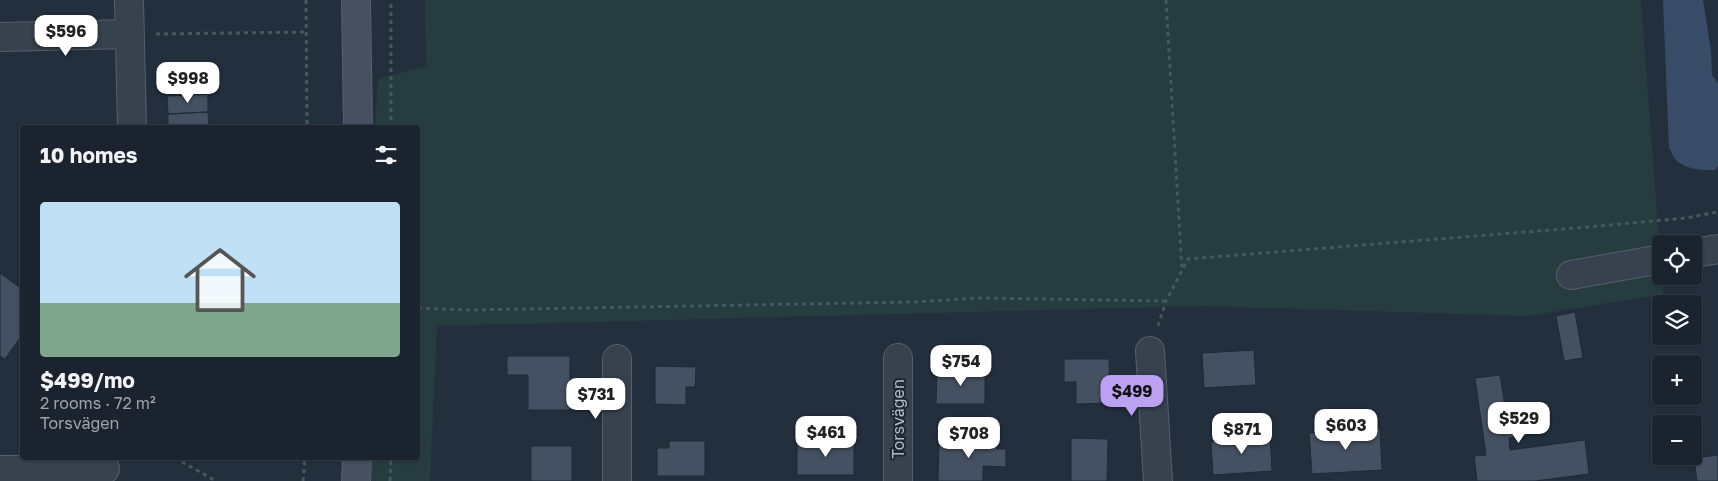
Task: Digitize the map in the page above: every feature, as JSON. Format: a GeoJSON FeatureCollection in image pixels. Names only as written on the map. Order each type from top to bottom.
{"type":"FeatureCollection","features":[{"type":"Feature","properties":{"kind":"street"},"geometry":{"type":"LineString","coordinates":[[129,0],[132,125]]}},
{"type":"Feature","properties":{"kind":"street"},"geometry":{"type":"LineString","coordinates":[[356,0],[358,125]]}},
{"type":"Feature","properties":{"kind":"street"},"geometry":{"type":"LineString","coordinates":[[0,38],[130,34]]}},
{"type":"Feature","properties":{"kind":"street"},"geometry":{"type":"LineString","coordinates":[[1702,252],[1718,249]]}},
{"type":"Feature","properties":{"kind":"street"},"geometry":{"type":"LineString","coordinates":[[1571,275],[1652,261]]}},
{"type":"Feature","properties":{"kind":"street"},"geometry":{"type":"LineString","coordinates":[[1150,350],[1158,481]]}},
{"type":"Feature","properties":{"kind":"street","name":"Torsvägen"},"geometry":{"type":"LineString","coordinates":[[898,358],[898,481]]}},
{"type":"Feature","properties":{"kind":"street"},"geometry":{"type":"LineString","coordinates":[[617,359],[617,481]]}},
{"type":"Feature","properties":{"kind":"street"},"geometry":{"type":"LineString","coordinates":[[356,481],[357,460]]}},
{"type":"Feature","properties":{"kind":"street"},"geometry":{"type":"LineString","coordinates":[[0,470],[105,469]]}},
{"type":"Feature","properties":{"kind":"path"},"geometry":{"type":"LineString","coordinates":[[306,0],[307,125]]}},
{"type":"Feature","properties":{"kind":"path"},"geometry":{"type":"LineString","coordinates":[[391,125],[392,0]]}},
{"type":"Feature","properties":{"kind":"path"},"geometry":{"type":"LineString","coordinates":[[1166,0],[1182,271]]}},
{"type":"Feature","properties":{"kind":"path"},"geometry":{"type":"LineString","coordinates":[[130,34],[306,32]]}},
{"type":"Feature","properties":{"kind":"path"},"geometry":{"type":"LineString","coordinates":[[1150,350],[1166,300],[1188,259],[1607,226],[1686,218],[1718,212]]}},
{"type":"Feature","properties":{"kind":"path"},"geometry":{"type":"LineString","coordinates":[[420,308],[469,310],[903,302],[979,298],[1166,300]]}},
{"type":"Feature","properties":{"kind":"path"},"geometry":{"type":"LineString","coordinates":[[178,460],[216,481]]}},
{"type":"Feature","properties":{"kind":"path"},"geometry":{"type":"LineString","coordinates":[[302,481],[305,460]]}},
{"type":"Feature","properties":{"kind":"path"},"geometry":{"type":"LineString","coordinates":[[390,481],[391,460]]}},
{"type":"Feature","properties":{"kind":"green space"},"geometry":{"type":"Polygon","coordinates":[[[425,0],[1641,0],[1659,235],[1652,235],[1652,285],[1662,285],[1663,294],[1528,316],[1201,306],[437,326],[430,481],[366,481],[366,460],[420,460],[420,125],[375,125],[378,79],[426,66],[425,0]]]}},
{"type":"Feature","properties":{"kind":"water"},"geometry":{"type":"Polygon","coordinates":[[[1663,0],[1703,0],[1711,51],[1712,75],[1718,83],[1718,166],[1715,170],[1699,170],[1683,165],[1675,159],[1669,148],[1663,0]]]}},
{"type":"Feature","properties":{"kind":"building"},"geometry":{"type":"Polygon","coordinates":[[[208,94],[208,112],[168,114],[167,96],[208,94]]]}},
{"type":"Feature","properties":{"kind":"building"},"geometry":{"type":"Polygon","coordinates":[[[208,112],[209,125],[168,125],[168,114],[208,112]]]}},
{"type":"Feature","properties":{"kind":"building"},"geometry":{"type":"Polygon","coordinates":[[[0,273],[20,288],[20,338],[5,359],[0,356],[0,273]]]}},
{"type":"Feature","properties":{"kind":"building"},"geometry":{"type":"Polygon","coordinates":[[[1575,312],[1583,358],[1564,361],[1556,316],[1575,312]]]}},
{"type":"Feature","properties":{"kind":"building"},"geometry":{"type":"Polygon","coordinates":[[[1254,350],[1256,385],[1204,388],[1202,353],[1254,350]]]}},
{"type":"Feature","properties":{"kind":"building"},"geometry":{"type":"Polygon","coordinates":[[[507,356],[570,356],[570,410],[528,410],[528,375],[507,375],[507,356]]]}},
{"type":"Feature","properties":{"kind":"building"},"geometry":{"type":"Polygon","coordinates":[[[1064,359],[1109,359],[1110,403],[1076,404],[1076,382],[1064,382],[1064,359]]]}},
{"type":"Feature","properties":{"kind":"building"},"geometry":{"type":"Polygon","coordinates":[[[655,366],[696,367],[695,387],[686,387],[686,405],[655,404],[655,366]]]}},
{"type":"Feature","properties":{"kind":"building"},"geometry":{"type":"Polygon","coordinates":[[[937,369],[985,369],[985,404],[936,404],[937,369]]]}},
{"type":"Feature","properties":{"kind":"building"},"geometry":{"type":"Polygon","coordinates":[[[1500,375],[1506,412],[1523,410],[1527,436],[1509,438],[1510,450],[1585,440],[1589,474],[1535,481],[1477,481],[1474,456],[1486,455],[1475,378],[1500,375]]]}},
{"type":"Feature","properties":{"kind":"building"},"geometry":{"type":"Polygon","coordinates":[[[1380,428],[1382,470],[1312,474],[1309,433],[1380,428]]]}},
{"type":"Feature","properties":{"kind":"building"},"geometry":{"type":"Polygon","coordinates":[[[981,433],[997,433],[997,449],[1006,449],[1006,467],[983,466],[983,481],[938,481],[939,441],[981,441],[981,433]]]}},
{"type":"Feature","properties":{"kind":"building"},"geometry":{"type":"Polygon","coordinates":[[[1270,434],[1272,471],[1213,475],[1211,442],[1229,441],[1229,437],[1270,434]]]}},
{"type":"Feature","properties":{"kind":"building"},"geometry":{"type":"Polygon","coordinates":[[[1071,438],[1108,439],[1107,481],[1071,481],[1071,438]]]}},
{"type":"Feature","properties":{"kind":"building"},"geometry":{"type":"Polygon","coordinates":[[[669,441],[705,441],[705,476],[657,476],[657,448],[669,448],[669,441]]]}},
{"type":"Feature","properties":{"kind":"building"},"geometry":{"type":"Polygon","coordinates":[[[797,441],[854,441],[854,475],[797,475],[797,441]]]}},
{"type":"Feature","properties":{"kind":"building"},"geometry":{"type":"Polygon","coordinates":[[[531,446],[572,446],[572,481],[531,481],[531,446]]]}},
{"type":"Feature","properties":{"kind":"building"},"geometry":{"type":"Polygon","coordinates":[[[1718,455],[1718,481],[1697,481],[1695,465],[1702,465],[1702,457],[1718,455]]]}}]}
